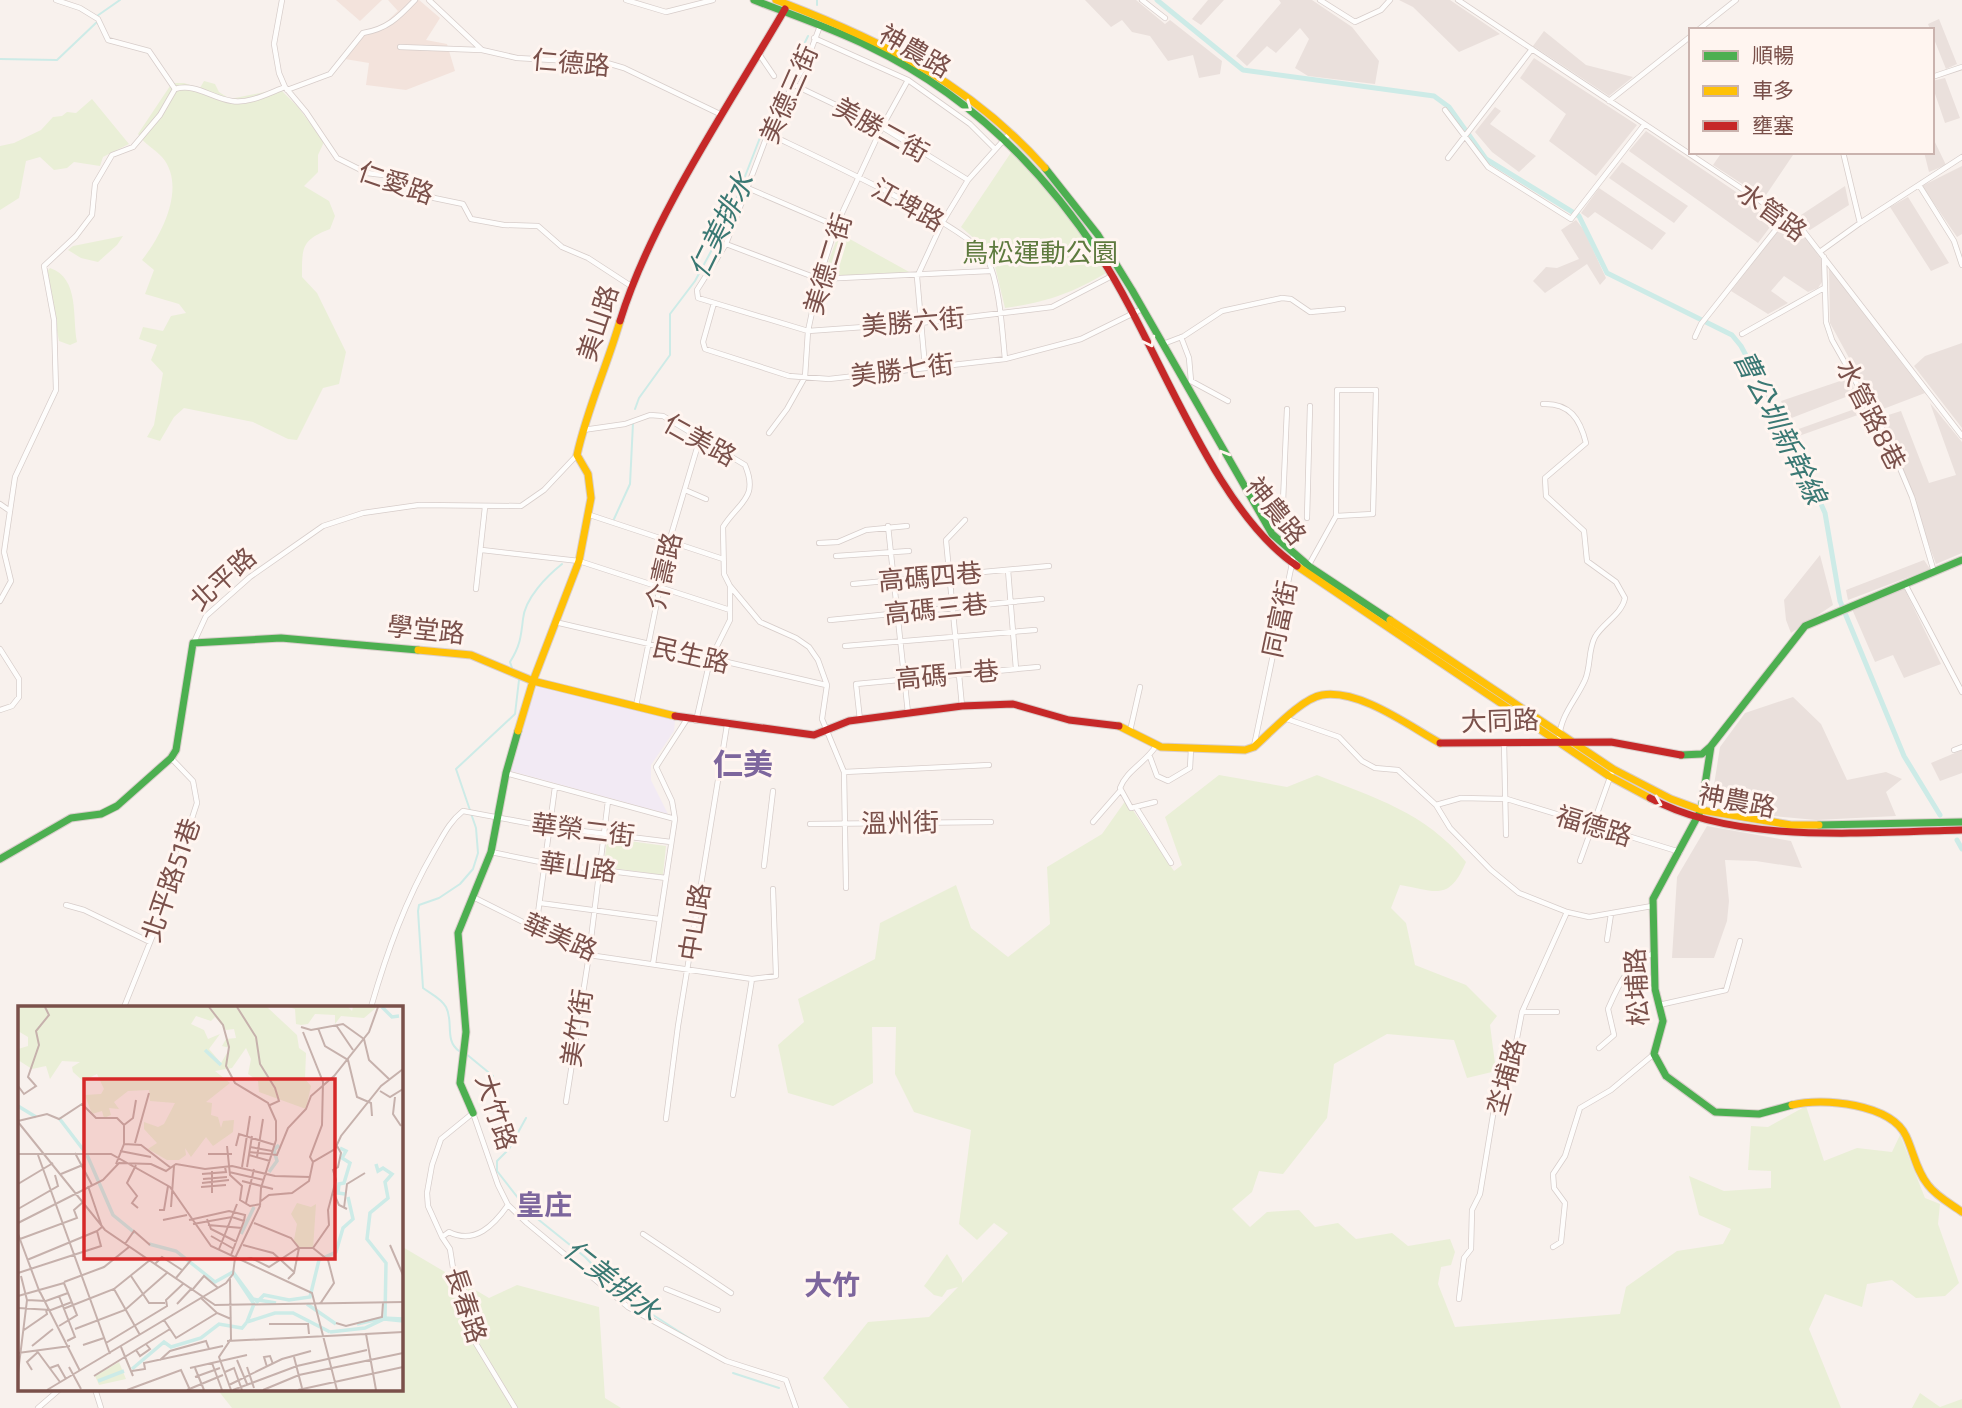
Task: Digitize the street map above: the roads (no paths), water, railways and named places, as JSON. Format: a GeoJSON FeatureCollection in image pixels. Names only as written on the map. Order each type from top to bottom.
{"type":"FeatureCollection","features":[{"type":"Feature","properties":{"kind":"street"},"geometry":{"type":"LineString","coordinates":[[55,0],[79,8],[99,19],[108,40],[149,51],[175,89]]}},
{"type":"Feature","properties":{"kind":"street","name":"仁愛路"},"geometry":{"type":"LineString","coordinates":[[282,0],[274,44],[286,89],[306,112],[337,158],[346,165],[391,176],[434,198],[463,204],[471,219],[546,229],[562,247],[588,258],[631,286]]}},
{"type":"Feature","properties":{"kind":"street"},"geometry":{"type":"LineString","coordinates":[[175,89],[193,87],[217,98],[240,102],[330,74],[363,33],[380,30],[395,22],[415,0]]}},
{"type":"Feature","properties":{"kind":"street"},"geometry":{"type":"LineString","coordinates":[[429,0],[482,50]]}},
{"type":"Feature","properties":{"kind":"street"},"geometry":{"type":"LineString","coordinates":[[626,0],[666,12],[713,0]]}},
{"type":"Feature","properties":{"kind":"street","name":"神農路"},"geometry":{"type":"LineString","coordinates":[[754,0],[785,5],[890,47],[965,93],[1011,131],[1078,205],[1138,311],[1204,447],[1266,540],[1292,563],[1308,570],[1575,741],[1611,772]]}},
{"type":"Feature","properties":{"kind":"street","name":"神農路"},"geometry":{"type":"LineString","coordinates":[[776,0],[820,26],[884,54],[970,107],[1052,185],[1072,210],[1162,345],[1256,510],[1272,534],[1308,570],[1559,740],[1611,772],[1699,814],[1750,828],[1798,833],[1962,830]]}},
{"type":"Feature","properties":{"kind":"street"},"geometry":{"type":"LineString","coordinates":[[1142,0],[1165,18]]}},
{"type":"Feature","properties":{"kind":"street"},"geometry":{"type":"LineString","coordinates":[[1320,0],[1355,22],[1381,10],[1390,0]]}},
{"type":"Feature","properties":{"kind":"street","name":"水管路"},"geometry":{"type":"LineString","coordinates":[[1458,0],[1801,228],[1962,436]]}},
{"type":"Feature","properties":{"kind":"street"},"geometry":{"type":"LineString","coordinates":[[1701,28],[1736,0]]}},
{"type":"Feature","properties":{"kind":"street","name":"美山路"},"geometry":{"type":"LineString","coordinates":[[577,455],[631,286],[722,115],[785,5]]}},
{"type":"Feature","properties":{"kind":"street","name":"美德三街"},"geometry":{"type":"LineString","coordinates":[[714,303],[698,298],[697,290],[726,244],[750,189],[780,104],[806,63],[820,26]]}},
{"type":"Feature","properties":{"kind":"street"},"geometry":{"type":"LineString","coordinates":[[814,38],[908,80],[970,124],[995,149]]}},
{"type":"Feature","properties":{"kind":"street"},"geometry":{"type":"LineString","coordinates":[[1609,101],[1689,38]]}},
{"type":"Feature","properties":{"kind":"street","name":"仁德路"},"geometry":{"type":"LineString","coordinates":[[400,47],[482,50],[517,58],[607,63],[722,115]]}},
{"type":"Feature","properties":{"kind":"street"},"geometry":{"type":"LineString","coordinates":[[1448,158],[1532,50]]}},
{"type":"Feature","properties":{"kind":"street"},"geometry":{"type":"LineString","coordinates":[[759,54],[774,76]]}},
{"type":"Feature","properties":{"kind":"street"},"geometry":{"type":"LineString","coordinates":[[1934,75],[1962,66]]}},
{"type":"Feature","properties":{"kind":"street","name":"美德二街"},"geometry":{"type":"LineString","coordinates":[[804,377],[808,331],[819,279],[836,226],[882,127],[908,80]]}},
{"type":"Feature","properties":{"kind":"street","name":"美勝二街"},"geometry":{"type":"LineString","coordinates":[[792,84],[882,127],[968,180]]}},
{"type":"Feature","properties":{"kind":"street"},"geometry":{"type":"LineString","coordinates":[[0,601],[11,581],[4,552],[17,472],[29,452],[56,390],[54,320],[44,267],[76,236],[92,215],[95,184],[112,155],[133,147],[160,115],[175,89]]}},
{"type":"Feature","properties":{"kind":"street"},"geometry":{"type":"LineString","coordinates":[[1445,110],[1488,167],[1573,218],[1644,125]]}},
{"type":"Feature","properties":{"kind":"street"},"geometry":{"type":"LineString","coordinates":[[925,367],[917,277],[942,223],[968,180],[1011,131]]}},
{"type":"Feature","properties":{"kind":"street","name":"江埤路"},"geometry":{"type":"LineString","coordinates":[[769,134],[858,177],[942,223],[978,248],[986,256],[990,271],[1000,314],[1006,359]]}},
{"type":"Feature","properties":{"kind":"street"},"geometry":{"type":"LineString","coordinates":[[1843,154],[1860,223]]}},
{"type":"Feature","properties":{"kind":"street"},"geometry":{"type":"LineString","coordinates":[[1822,253],[1860,223],[1962,157]]}},
{"type":"Feature","properties":{"kind":"street"},"geometry":{"type":"LineString","coordinates":[[1919,185],[1954,241],[1962,265]]}},
{"type":"Feature","properties":{"kind":"street"},"geometry":{"type":"LineString","coordinates":[[750,189],[836,226]]}},
{"type":"Feature","properties":{"kind":"street"},"geometry":{"type":"LineString","coordinates":[[1695,337],[1701,324],[1785,218]]}},
{"type":"Feature","properties":{"kind":"street"},"geometry":{"type":"LineString","coordinates":[[726,244],[819,279],[917,277],[990,271]]}},
{"type":"Feature","properties":{"kind":"street","name":"水管路8巷"},"geometry":{"type":"LineString","coordinates":[[1822,253],[1826,322],[1832,340],[1886,435],[1912,497],[1934,572]]}},
{"type":"Feature","properties":{"kind":"street","name":"美勝六街"},"geometry":{"type":"LineString","coordinates":[[714,303],[808,331],[920,323],[1052,307],[1108,278]]}},
{"type":"Feature","properties":{"kind":"street"},"geometry":{"type":"LineString","coordinates":[[1742,334],[1825,287]]}},
{"type":"Feature","properties":{"kind":"street"},"geometry":{"type":"LineString","coordinates":[[1162,345],[1181,337],[1222,311],[1284,298],[1310,312],[1343,309]]}},
{"type":"Feature","properties":{"kind":"street","name":"美勝七街"},"geometry":{"type":"LineString","coordinates":[[714,303],[703,342],[705,349],[789,376],[829,379],[1006,359],[1081,339],[1138,311]]}},
{"type":"Feature","properties":{"kind":"street"},"geometry":{"type":"LineString","coordinates":[[1181,337],[1189,358],[1191,381],[1228,401]]}},
{"type":"Feature","properties":{"kind":"street"},"geometry":{"type":"LineString","coordinates":[[769,433],[787,410],[804,377]]}},
{"type":"Feature","properties":{"kind":"street"},"geometry":{"type":"LineString","coordinates":[[1308,570],[1336,516],[1337,390],[1376,390],[1373,514],[1336,516]]}},
{"type":"Feature","properties":{"kind":"street"},"geometry":{"type":"LineString","coordinates":[[1543,404],[1559,404],[1580,421],[1586,443],[1545,478],[1546,496],[1584,531],[1587,561],[1616,582],[1625,598],[1621,607],[1597,633],[1591,646],[1585,679],[1562,717],[1559,740]]}},
{"type":"Feature","properties":{"kind":"street"},"geometry":{"type":"LineString","coordinates":[[1307,517],[1310,406]]}},
{"type":"Feature","properties":{"kind":"street","name":"同富街"},"geometry":{"type":"LineString","coordinates":[[1254,747],[1294,554],[1282,525],[1287,409]]}},
{"type":"Feature","properties":{"kind":"street","name":"仁美路"},"geometry":{"type":"LineString","coordinates":[[583,430],[625,424],[650,415],[663,416],[745,465],[751,479],[749,496],[723,527],[723,559],[730,586],[760,622],[796,638],[809,647],[818,660],[827,685]]}},
{"type":"Feature","properties":{"kind":"street","name":"介壽路"},"geometry":{"type":"LineString","coordinates":[[636,706],[669,542],[700,438]]}},
{"type":"Feature","properties":{"kind":"street"},"geometry":{"type":"LineString","coordinates":[[533,681],[579,561],[590,515],[591,482],[577,455]]}},
{"type":"Feature","properties":{"kind":"street","name":"北平路"},"geometry":{"type":"LineString","coordinates":[[171,758],[176,750],[193,643],[200,626],[250,578],[323,526],[363,513],[419,505],[520,506],[544,490],[577,455]]}},
{"type":"Feature","properties":{"kind":"street"},"geometry":{"type":"LineString","coordinates":[[685,490],[706,499]]}},
{"type":"Feature","properties":{"kind":"street"},"geometry":{"type":"LineString","coordinates":[[0,504],[10,511]]}},
{"type":"Feature","properties":{"kind":"street"},"geometry":{"type":"LineString","coordinates":[[476,589],[485,507]]}},
{"type":"Feature","properties":{"kind":"street"},"geometry":{"type":"LineString","coordinates":[[590,515],[723,559]]}},
{"type":"Feature","properties":{"kind":"street"},"geometry":{"type":"LineString","coordinates":[[962,706],[946,540],[965,520]]}},
{"type":"Feature","properties":{"kind":"street"},"geometry":{"type":"LineString","coordinates":[[888,526],[908,713]]}},
{"type":"Feature","properties":{"kind":"street"},"geometry":{"type":"LineString","coordinates":[[819,543],[838,542],[866,530],[907,526]]}},
{"type":"Feature","properties":{"kind":"street"},"geometry":{"type":"LineString","coordinates":[[482,550],[579,561],[730,610]]}},
{"type":"Feature","properties":{"kind":"street"},"geometry":{"type":"LineString","coordinates":[[836,556],[909,551]]}},
{"type":"Feature","properties":{"kind":"street"},"geometry":{"type":"LineString","coordinates":[[1711,746],[1805,626],[1837,610],[1962,560]]}},
{"type":"Feature","properties":{"kind":"street","name":"高碼四巷"},"geometry":{"type":"LineString","coordinates":[[853,584],[1049,566]]}},
{"type":"Feature","properties":{"kind":"street"},"geometry":{"type":"LineString","coordinates":[[1008,570],[1016,669]]}},
{"type":"Feature","properties":{"kind":"street"},"geometry":{"type":"LineString","coordinates":[[1904,583],[1962,692]]}},
{"type":"Feature","properties":{"kind":"street"},"geometry":{"type":"LineString","coordinates":[[696,721],[710,660],[730,620],[730,586]]}},
{"type":"Feature","properties":{"kind":"street","name":"高碼三巷"},"geometry":{"type":"LineString","coordinates":[[830,620],[1042,599]]}},
{"type":"Feature","properties":{"kind":"street","name":"民生路"},"geometry":{"type":"LineString","coordinates":[[555,622],[648,646],[827,685]]}},
{"type":"Feature","properties":{"kind":"street"},"geometry":{"type":"LineString","coordinates":[[845,646],[1035,630]]}},
{"type":"Feature","properties":{"kind":"street","name":"學堂路"},"geometry":{"type":"LineString","coordinates":[[193,643],[281,638],[471,655],[533,681],[687,719],[803,735],[860,720],[908,713],[962,706],[1022,705],[1090,723],[1112,724],[1130,731]]}},
{"type":"Feature","properties":{"kind":"street"},"geometry":{"type":"LineString","coordinates":[[0,649],[19,679],[19,698],[12,706],[0,710]]}},
{"type":"Feature","properties":{"kind":"street","name":"高碼一巷"},"geometry":{"type":"LineString","coordinates":[[860,720],[856,684],[1038,667]]}},
{"type":"Feature","properties":{"kind":"street","name":"大竹路"},"geometry":{"type":"LineString","coordinates":[[533,681],[506,773],[495,819],[491,852],[472,896],[457,942],[466,1032],[460,1083],[508,1205],[628,1307],[722,1359],[786,1380],[796,1408]]}},
{"type":"Feature","properties":{"kind":"street"},"geometry":{"type":"LineString","coordinates":[[827,685],[822,719],[844,772],[846,888]]}},
{"type":"Feature","properties":{"kind":"street"},"geometry":{"type":"LineString","coordinates":[[1140,687],[1130,731],[1156,746],[1245,750],[1254,747]]}},
{"type":"Feature","properties":{"kind":"street","name":"大同路"},"geometry":{"type":"LineString","coordinates":[[1254,747],[1315,696],[1361,700],[1440,743],[1559,740],[1611,742],[1689,756],[1702,754],[1711,746]]}},
{"type":"Feature","properties":{"kind":"street"},"geometry":{"type":"LineString","coordinates":[[653,964],[675,819],[672,801],[656,772],[662,757],[687,719]]}},
{"type":"Feature","properties":{"kind":"street","name":"松埔路"},"geometry":{"type":"LineString","coordinates":[[1286,719],[1339,737],[1362,761],[1375,768],[1398,770],[1436,805],[1444,822],[1491,870],[1519,893],[1567,912],[1589,917],[1652,906]]}},
{"type":"Feature","properties":{"kind":"street","name":"中山路"},"geometry":{"type":"LineString","coordinates":[[666,1119],[727,725]]}},
{"type":"Feature","properties":{"kind":"street"},"geometry":{"type":"LineString","coordinates":[[1504,741],[1506,835]]}},
{"type":"Feature","properties":{"kind":"street"},"geometry":{"type":"LineString","coordinates":[[1093,822],[1120,791],[1127,775],[1150,756],[1156,746]]}},
{"type":"Feature","properties":{"kind":"street","name":"松埔路"},"geometry":{"type":"LineString","coordinates":[[1711,746],[1699,814],[1681,852],[1655,892],[1652,906],[1663,1031],[1654,1054],[1666,1076],[1715,1112],[1756,1115],[1804,1102],[1864,1106],[1882,1114],[1905,1133],[1916,1165],[1929,1187],[1962,1212]]}},
{"type":"Feature","properties":{"kind":"street"},"geometry":{"type":"LineString","coordinates":[[1954,750],[1962,747]]}},
{"type":"Feature","properties":{"kind":"street"},"geometry":{"type":"LineString","coordinates":[[1150,756],[1157,776],[1168,781],[1191,768],[1191,749]]}},
{"type":"Feature","properties":{"kind":"street"},"geometry":{"type":"LineString","coordinates":[[0,859],[64,821],[101,814],[117,806],[171,758]]}},
{"type":"Feature","properties":{"kind":"street","name":"北平路51巷"},"geometry":{"type":"LineString","coordinates":[[124,1006],[150,942],[197,803],[193,781],[171,758]]}},
{"type":"Feature","properties":{"kind":"street"},"geometry":{"type":"LineString","coordinates":[[844,772],[989,765]]}},
{"type":"Feature","properties":{"kind":"street"},"geometry":{"type":"LineString","coordinates":[[1580,861],[1611,772]]}},
{"type":"Feature","properties":{"kind":"street"},"geometry":{"type":"LineString","coordinates":[[506,773],[675,819]]}},
{"type":"Feature","properties":{"kind":"street"},"geometry":{"type":"LineString","coordinates":[[536,928],[555,786]]}},
{"type":"Feature","properties":{"kind":"street"},"geometry":{"type":"LineString","coordinates":[[764,866],[773,791]]}},
{"type":"Feature","properties":{"kind":"street"},"geometry":{"type":"LineString","coordinates":[[1120,791],[1131,808],[1137,809],[1155,802]]}},
{"type":"Feature","properties":{"kind":"street","name":"福德路"},"geometry":{"type":"LineString","coordinates":[[1436,805],[1461,798],[1507,799],[1681,852]]}},
{"type":"Feature","properties":{"kind":"street","name":"美竹街"},"geometry":{"type":"LineString","coordinates":[[566,1102],[589,955],[608,801]]}},
{"type":"Feature","properties":{"kind":"street"},"geometry":{"type":"LineString","coordinates":[[1137,809],[1171,863]]}},
{"type":"Feature","properties":{"kind":"street","name":"華榮二街"},"geometry":{"type":"LineString","coordinates":[[371,1006],[388,946],[414,886],[452,819],[468,810],[495,819],[671,842]]}},
{"type":"Feature","properties":{"kind":"street","name":"神農路"},"geometry":{"type":"LineString","coordinates":[[1699,814],[1791,825],[1962,821]]}},
{"type":"Feature","properties":{"kind":"street","name":"溫州街"},"geometry":{"type":"LineString","coordinates":[[810,824],[991,821]]}},
{"type":"Feature","properties":{"kind":"street","name":"華山路"},"geometry":{"type":"LineString","coordinates":[[491,852],[545,863],[666,878]]}},
{"type":"Feature","properties":{"kind":"street","name":"華美路"},"geometry":{"type":"LineString","coordinates":[[472,896],[589,955],[752,979],[776,976],[773,889]]}},
{"type":"Feature","properties":{"kind":"street"},"geometry":{"type":"LineString","coordinates":[[540,903],[659,919]]}},
{"type":"Feature","properties":{"kind":"street"},"geometry":{"type":"LineString","coordinates":[[66,905],[84,909],[150,942]]}},
{"type":"Feature","properties":{"kind":"street","name":"坔埔路"},"geometry":{"type":"LineString","coordinates":[[1459,1299],[1464,1258],[1471,1249],[1472,1210],[1480,1194],[1494,1109],[1509,1076],[1522,1012],[1567,912]]}},
{"type":"Feature","properties":{"kind":"street"},"geometry":{"type":"LineString","coordinates":[[1607,940],[1611,914]]}},
{"type":"Feature","properties":{"kind":"street"},"geometry":{"type":"LineString","coordinates":[[1659,1005],[1726,990],[1740,941]]}},
{"type":"Feature","properties":{"kind":"street"},"geometry":{"type":"LineString","coordinates":[[1598,1048],[1614,1035],[1608,1009],[1629,970],[1641,957],[1655,953]]}},
{"type":"Feature","properties":{"kind":"street"},"geometry":{"type":"LineString","coordinates":[[733,1095],[752,979]]}},
{"type":"Feature","properties":{"kind":"street"},"geometry":{"type":"LineString","coordinates":[[1522,1012],[1557,1012]]}},
{"type":"Feature","properties":{"kind":"street"},"geometry":{"type":"LineString","coordinates":[[1553,1247],[1561,1242],[1565,1203],[1554,1188],[1553,1174],[1565,1156],[1580,1108],[1611,1090],[1654,1054]]}},
{"type":"Feature","properties":{"kind":"street","name":"長春路"},"geometry":{"type":"LineString","coordinates":[[473,1113],[441,1139],[432,1165],[427,1194],[428,1206],[450,1250],[453,1268],[462,1280],[472,1337],[515,1408]]}},
{"type":"Feature","properties":{"kind":"street","name":"長春路"},"geometry":{"type":"LineString","coordinates":[[442,1237],[449,1232],[467,1238],[475,1236],[497,1221],[508,1205]]}},
{"type":"Feature","properties":{"kind":"street"},"geometry":{"type":"LineString","coordinates":[[643,1234],[731,1293]]}},
{"type":"Feature","properties":{"kind":"street"},"geometry":{"type":"LineString","coordinates":[[666,1289],[718,1310]]}},
{"type":"Feature","properties":{"kind":"street"},"geometry":{"type":"LineString","coordinates":[[38,1408],[59,1390]]}},
{"type":"Feature","properties":{"kind":"street"},"geometry":{"type":"LineString","coordinates":[[95,1390],[101,1408]]}},
{"type":"Feature","properties":{"kind":"waterway"},"geometry":{"type":"LineString","coordinates":[[97,16],[120,0]]}},
{"type":"Feature","properties":{"kind":"waterway","name":"仁美排水"},"geometry":{"type":"LineString","coordinates":[[817,0],[817,5]]}},
{"type":"Feature","properties":{"kind":"waterway","name":"曹公圳新幹線"},"geometry":{"type":"LineString","coordinates":[[1157,0],[1243,70],[1434,96],[1449,107],[1486,159],[1579,216],[1607,273],[1732,335],[1741,346],[1801,459],[1825,513],[1840,601],[1904,756],[1940,815]]}},
{"type":"Feature","properties":{"kind":"waterway"},"geometry":{"type":"LineString","coordinates":[[0,59],[57,60],[98,21]]}},
{"type":"Feature","properties":{"kind":"waterway","name":"仁美排水"},"geometry":{"type":"LineString","coordinates":[[635,409],[639,398],[670,355],[670,314],[695,281],[728,220],[763,130],[808,36]]}},
{"type":"Feature","properties":{"kind":"waterway","name":"仁美排水"},"geometry":{"type":"LineString","coordinates":[[614,519],[630,484],[633,423]]}},
{"type":"Feature","properties":{"kind":"waterway","name":"仁美排水"},"geometry":{"type":"LineString","coordinates":[[512,668],[510,662],[520,641],[528,603],[544,581],[562,564]]}},
{"type":"Feature","properties":{"kind":"waterway","name":"仁美排水"},"geometry":{"type":"LineString","coordinates":[[459,1051],[454,1047],[450,1036],[446,1007],[423,988],[418,911],[419,905],[439,898],[460,884],[473,869],[478,853],[476,828],[456,769],[515,714],[519,680]]}},
{"type":"Feature","properties":{"kind":"waterway","name":"曹公圳新幹線"},"geometry":{"type":"LineString","coordinates":[[1957,840],[1962,849]]}},
{"type":"Feature","properties":{"kind":"waterway","name":"仁美排水"},"geometry":{"type":"LineString","coordinates":[[465,1053],[493,1076]]}},
{"type":"Feature","properties":{"kind":"waterway","name":"仁美排水"},"geometry":{"type":"LineString","coordinates":[[526,1118],[509,1149],[497,1161],[497,1171],[529,1212],[585,1257],[622,1295],[692,1340]]}},
{"type":"Feature","properties":{"kind":"waterway","name":"仁美排水"},"geometry":{"type":"LineString","coordinates":[[733,1373],[779,1388]]}},
{"type":"Feature","properties":{"kind":"district","name":"仁美"},"geometry":{"type":"Point","coordinates":[743,765]}},
{"type":"Feature","properties":{"kind":"district","name":"皇庄"},"geometry":{"type":"Point","coordinates":[544,1205]}},
{"type":"Feature","properties":{"kind":"district","name":"大竹"},"geometry":{"type":"Point","coordinates":[832,1285]}},
{"type":"Feature","properties":{"kind":"park label","name":"鳥松運動公園"},"geometry":{"type":"Point","coordinates":[1040,253]}}]}
